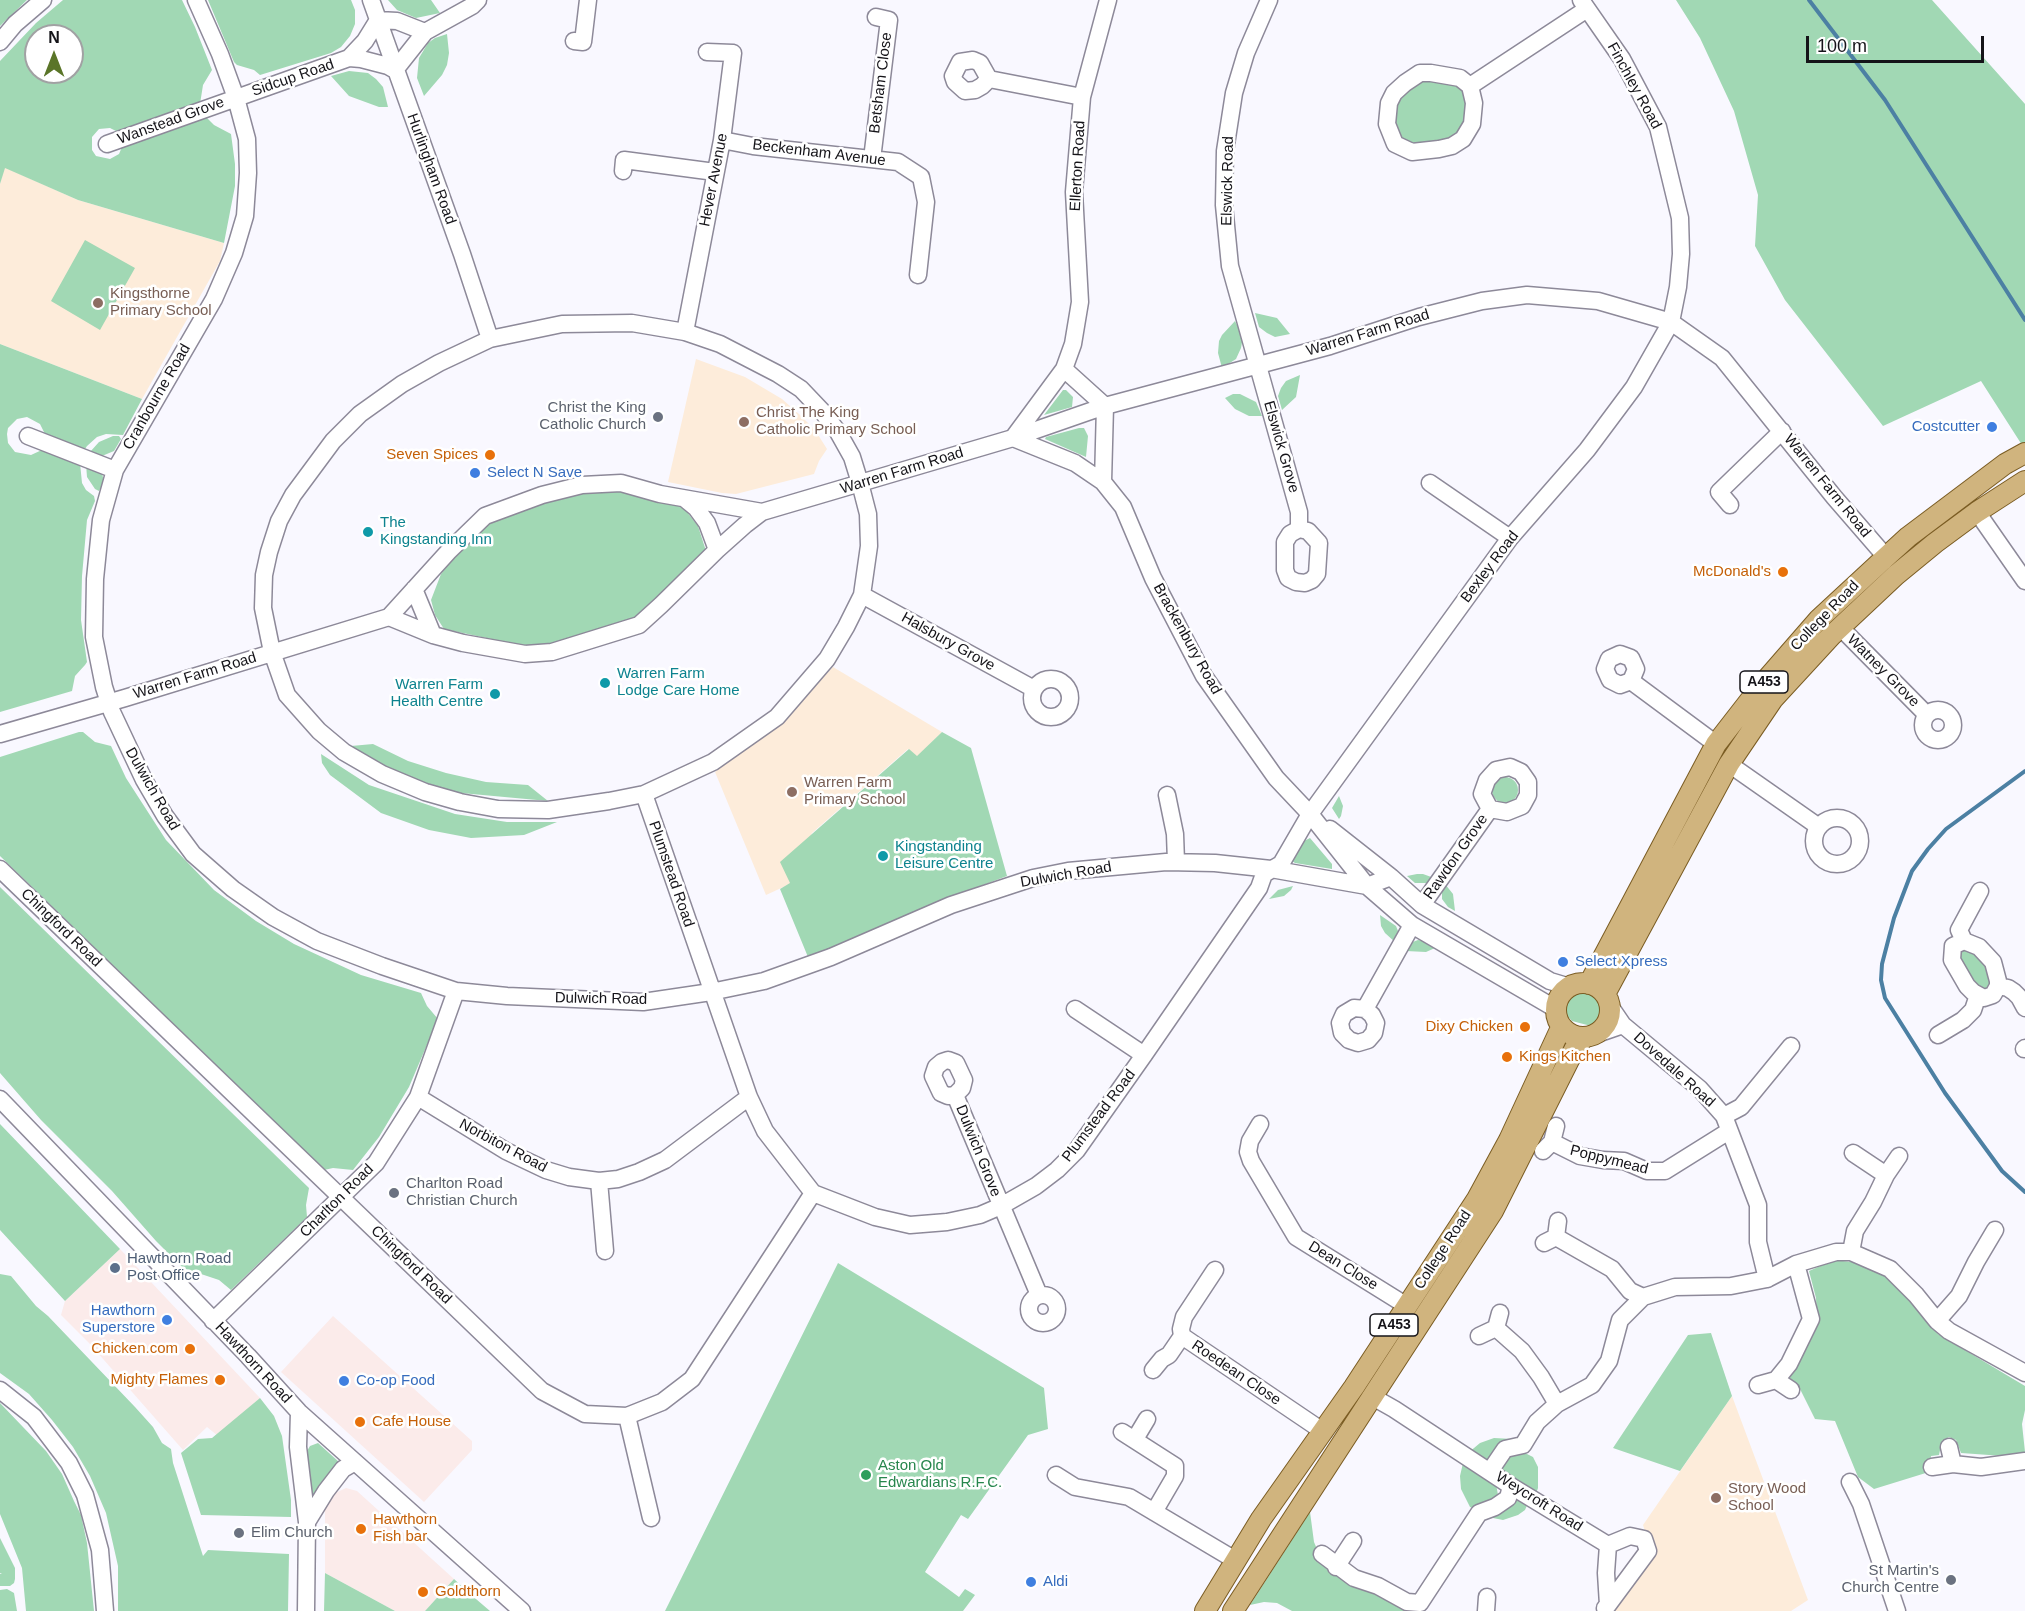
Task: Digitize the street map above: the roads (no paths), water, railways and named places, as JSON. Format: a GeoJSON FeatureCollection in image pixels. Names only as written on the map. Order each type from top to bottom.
{"type":"FeatureCollection","features":[{"type":"Feature","properties":{"kind":"main road","name":"College Road"},"geometry":{"type":"LineString","coordinates":[[1594,993],[1716,744],[1765,681],[1819,619],[1908,537],[2005,464],[2025,453]]}},
{"type":"Feature","properties":{"kind":"main road","name":"College Road"},"geometry":{"type":"LineString","coordinates":[[1594,993],[1730,764],[1773,699],[1840,627],[1896,575],[1977,512],[2025,481]]}},
{"type":"Feature","properties":{"kind":"main road"},"geometry":{"type":"LineString","coordinates":[[1886,557],[1896,575]]}},
{"type":"Feature","properties":{"kind":"main road"},"geometry":{"type":"LineString","coordinates":[[1594,993],[1608,1022],[1591,1035],[1578,1036],[1564,1029],[1557,1016],[1557,1009],[1561,995],[1594,993]]}},
{"type":"Feature","properties":{"kind":"main road","name":"College Road"},"geometry":{"type":"LineString","coordinates":[[1204,1611],[1261,1519],[1324,1432],[1477,1199],[1509,1140],[1558,1032],[1564,1029]]}},
{"type":"Feature","properties":{"kind":"main road","name":"College Road"},"geometry":{"type":"LineString","coordinates":[[1233,1611],[1493,1211],[1576,1046],[1591,1035]]}},
{"type":"Feature","properties":{"kind":"street"},"geometry":{"type":"LineString","coordinates":[[0,42],[15,24],[43,0]]}},
{"type":"Feature","properties":{"kind":"street","name":"Cranbourne Road"},"geometry":{"type":"LineString","coordinates":[[109,701],[94,637],[95,579],[101,520],[115,470],[214,299],[241,235],[245,216],[248,173],[247,139],[236,98],[220,54],[196,0]]}},
{"type":"Feature","properties":{"kind":"street","name":"Hurlingham Road"},"geometry":{"type":"LineString","coordinates":[[371,0],[490,339]]}},
{"type":"Feature","properties":{"kind":"street"},"geometry":{"type":"LineString","coordinates":[[395,70],[425,32],[472,6],[478,0]]}},
{"type":"Feature","properties":{"kind":"street"},"geometry":{"type":"LineString","coordinates":[[574,41],[584,42],[588,0]]}},
{"type":"Feature","properties":{"kind":"street","name":"Ellerton Road"},"geometry":{"type":"LineString","coordinates":[[1012,438],[1064,369],[1073,344],[1080,302],[1074,192],[1082,97],[1108,0]]}},
{"type":"Feature","properties":{"kind":"street","name":"Elswick Road"},"geometry":{"type":"LineString","coordinates":[[1257,366],[1230,266],[1224,205],[1225,151],[1234,93],[1246,53],[1269,0]]}},
{"type":"Feature","properties":{"kind":"street"},"geometry":{"type":"LineString","coordinates":[[1470,86],[1584,5]]}},
{"type":"Feature","properties":{"kind":"street","name":"Finchley Road"},"geometry":{"type":"LineString","coordinates":[[1584,5],[1622,58],[1658,127],[1670,170],[1680,218],[1681,255],[1671,322]]}},
{"type":"Feature","properties":{"kind":"street","name":"Betsham Close"},"geometry":{"type":"LineString","coordinates":[[872,159],[889,20],[876,17]]}},
{"type":"Feature","properties":{"kind":"street"},"geometry":{"type":"LineString","coordinates":[[378,20],[397,21],[420,28],[425,32]]}},
{"type":"Feature","properties":{"kind":"street","name":"Sidcup Road"},"geometry":{"type":"LineString","coordinates":[[349,58],[365,41],[378,20]]}},
{"type":"Feature","properties":{"kind":"street","name":"Hever Avenue"},"geometry":{"type":"LineString","coordinates":[[685,332],[722,140],[733,53],[707,52]]}},
{"type":"Feature","properties":{"kind":"street","name":"Sidcup Road"},"geometry":{"type":"LineString","coordinates":[[236,98],[349,58],[388,66],[395,70]]}},
{"type":"Feature","properties":{"kind":"street"},"geometry":{"type":"LineString","coordinates":[[1431,73],[1460,78],[1470,86],[1474,103],[1472,124],[1463,139],[1452,146],[1412,152],[1395,144],[1387,124],[1389,103],[1394,93],[1405,83],[1420,74],[1431,73]]}},
{"type":"Feature","properties":{"kind":"street"},"geometry":{"type":"LineString","coordinates":[[988,79],[1082,97]]}},
{"type":"Feature","properties":{"kind":"street","name":"Wanstead Grove"},"geometry":{"type":"LineString","coordinates":[[107,144],[236,98]]}},
{"type":"Feature","properties":{"kind":"street","name":"Beckenham Avenue"},"geometry":{"type":"LineString","coordinates":[[722,140],[753,146],[898,162],[921,177],[926,202],[918,275]]}},
{"type":"Feature","properties":{"kind":"street"},"geometry":{"type":"LineString","coordinates":[[623,171],[624,160],[715,172]]}},
{"type":"Feature","properties":{"kind":"street","name":"Warren Farm Road"},"geometry":{"type":"LineString","coordinates":[[389,616],[433,635],[525,654],[552,652],[639,625],[717,550],[762,512],[1012,438],[1105,406],[1330,346],[1419,317],[1482,301],[1527,295],[1598,301],[1671,322],[1722,358],[1834,497],[1886,557]]}},
{"type":"Feature","properties":{"kind":"street","name":"Bexley Road"},"geometry":{"type":"LineString","coordinates":[[1310,814],[1510,538],[1587,450],[1634,387],[1671,322]]}},
{"type":"Feature","properties":{"kind":"street"},"geometry":{"type":"LineString","coordinates":[[632,323],[685,332],[736,352],[801,389],[838,432],[852,457],[868,514],[869,546],[862,595],[846,627],[826,659],[777,717],[713,762],[644,794],[548,810],[498,809],[460,802],[425,792],[382,774],[344,752],[319,731],[287,695],[272,652],[263,608],[264,574],[268,552],[279,521],[293,495],[333,441],[360,414],[402,384],[439,363],[490,339],[562,324],[632,323]]}},
{"type":"Feature","properties":{"kind":"street","name":"Elswick Grove"},"geometry":{"type":"LineString","coordinates":[[1257,366],[1294,489],[1299,512],[1299,529]]}},
{"type":"Feature","properties":{"kind":"street"},"geometry":{"type":"LineString","coordinates":[[1064,369],[1105,406],[1103,482]]}},
{"type":"Feature","properties":{"kind":"street"},"geometry":{"type":"LineString","coordinates":[[1730,505],[1719,492],[1782,431]]}},
{"type":"Feature","properties":{"kind":"street"},"geometry":{"type":"LineString","coordinates":[[28,436],[115,470]]}},
{"type":"Feature","properties":{"kind":"street","name":"Brackenbury Road"},"geometry":{"type":"LineString","coordinates":[[1012,438],[1075,463],[1103,482],[1123,507],[1153,578],[1204,676],[1276,778],[1310,814],[1367,886],[1412,925],[1557,1009]]}},
{"type":"Feature","properties":{"kind":"street","name":"Warren Farm Road"},"geometry":{"type":"LineString","coordinates":[[0,734],[125,698],[389,616],[485,516],[514,504],[582,485],[621,483],[684,498],[762,512]]}},
{"type":"Feature","properties":{"kind":"street"},"geometry":{"type":"LineString","coordinates":[[1430,483],[1510,538]]}},
{"type":"Feature","properties":{"kind":"street"},"geometry":{"type":"LineString","coordinates":[[684,498],[696,507],[707,523],[717,550]]}},
{"type":"Feature","properties":{"kind":"street"},"geometry":{"type":"LineString","coordinates":[[1977,512],[2025,580]]}},
{"type":"Feature","properties":{"kind":"street"},"geometry":{"type":"LineString","coordinates":[[414,589],[433,635]]}},
{"type":"Feature","properties":{"kind":"street","name":"Halsbury Grove"},"geometry":{"type":"LineString","coordinates":[[862,595],[1034,689]]}},
{"type":"Feature","properties":{"kind":"street","name":"Watney Grove"},"geometry":{"type":"LineString","coordinates":[[1840,627],[1927,715]]}},
{"type":"Feature","properties":{"kind":"street"},"geometry":{"type":"LineString","coordinates":[[1631,681],[1716,744]]}},
{"type":"Feature","properties":{"kind":"street","name":"Dulwich Road"},"geometry":{"type":"LineString","coordinates":[[109,701],[124,741],[165,816],[193,854],[233,889],[273,917],[317,941],[456,991],[507,996],[643,1002],[711,992],[764,981],[831,957],[951,905],[1033,878],[1112,866],[1176,862],[1215,862],[1271,869]]}},
{"type":"Feature","properties":{"kind":"street"},"geometry":{"type":"LineString","coordinates":[[1730,764],[1819,827]]}},
{"type":"Feature","properties":{"kind":"street","name":"Plumstead Road"},"geometry":{"type":"LineString","coordinates":[[644,794],[749,1098],[765,1131],[813,1193],[875,1217],[910,1225],[947,1222],[980,1215],[1001,1206],[1036,1186],[1057,1170],[1077,1150],[1259,888],[1264,874],[1281,864],[1310,814]]}},
{"type":"Feature","properties":{"kind":"street"},"geometry":{"type":"LineString","coordinates":[[1167,795],[1175,834],[1176,862]]}},
{"type":"Feature","properties":{"kind":"street","name":"Rawdon Grove"},"geometry":{"type":"LineString","coordinates":[[1422,904],[1490,809]]}},
{"type":"Feature","properties":{"kind":"street","name":"Brackenbury Road"},"geometry":{"type":"LineString","coordinates":[[1310,814],[1422,904],[1550,981],[1594,993]]}},
{"type":"Feature","properties":{"kind":"street","name":"Chingford Road"},"geometry":{"type":"LineString","coordinates":[[0,869],[542,1391],[585,1414],[627,1416],[662,1402],[692,1379],[813,1193]]}},
{"type":"Feature","properties":{"kind":"street"},"geometry":{"type":"LineString","coordinates":[[1271,869],[1367,886],[1391,877]]}},
{"type":"Feature","properties":{"kind":"street"},"geometry":{"type":"LineString","coordinates":[[1964,941],[1959,930],[1980,891]]}},
{"type":"Feature","properties":{"kind":"street"},"geometry":{"type":"LineString","coordinates":[[1365,1009],[1412,925]]}},
{"type":"Feature","properties":{"kind":"street"},"geometry":{"type":"LineString","coordinates":[[1964,941],[1974,944],[1991,958],[1996,969],[1998,987],[1994,995],[1988,997],[1978,995],[1967,986],[1952,960],[1953,946],[1964,941]]}},
{"type":"Feature","properties":{"kind":"street"},"geometry":{"type":"LineString","coordinates":[[1998,987],[2008,988],[2014,992],[2025,1008]]}},
{"type":"Feature","properties":{"kind":"street","name":"Charlton Road"},"geometry":{"type":"LineString","coordinates":[[213,1321],[376,1163],[418,1098],[456,991]]}},
{"type":"Feature","properties":{"kind":"street","name":"Dovedale Road"},"geometry":{"type":"LineString","coordinates":[[1594,993],[1623,1025],[1700,1089],[1727,1123]]}},
{"type":"Feature","properties":{"kind":"street"},"geometry":{"type":"LineString","coordinates":[[1938,1035],[1963,1020],[1973,1010],[1978,995]]}},
{"type":"Feature","properties":{"kind":"street"},"geometry":{"type":"LineString","coordinates":[[1075,1009],[1144,1055]]}},
{"type":"Feature","properties":{"kind":"street","name":"Dovedale Road"},"geometry":{"type":"LineString","coordinates":[[1591,1035],[1623,1025]]}},
{"type":"Feature","properties":{"kind":"street","name":"Poppymead"},"geometry":{"type":"LineString","coordinates":[[1550,1140],[1580,1156],[1624,1161],[1647,1171],[1665,1171],[1727,1123],[1791,1046]]}},
{"type":"Feature","properties":{"kind":"street","name":"Dulwich Grove"},"geometry":{"type":"LineString","coordinates":[[955,1095],[1038,1295]]}},
{"type":"Feature","properties":{"kind":"street","name":"Norbiton Road"},"geometry":{"type":"LineString","coordinates":[[418,1098],[506,1151],[546,1170],[569,1177],[598,1181],[618,1179],[665,1160],[749,1098]]}},
{"type":"Feature","properties":{"kind":"street","name":"Hawthorn Road"},"geometry":{"type":"LineString","coordinates":[[0,1099],[299,1412],[522,1611]]}},
{"type":"Feature","properties":{"kind":"street"},"geometry":{"type":"LineString","coordinates":[[1727,1123],[1758,1205],[1758,1242],[1767,1279]]}},
{"type":"Feature","properties":{"kind":"street","name":"Dean Close"},"geometry":{"type":"LineString","coordinates":[[1260,1124],[1250,1141],[1248,1152],[1251,1161],[1296,1237],[1407,1306]]}},
{"type":"Feature","properties":{"kind":"street"},"geometry":{"type":"LineString","coordinates":[[1853,1153],[1886,1175]]}},
{"type":"Feature","properties":{"kind":"street"},"geometry":{"type":"LineString","coordinates":[[1851,1252],[1855,1231],[1899,1156]]}},
{"type":"Feature","properties":{"kind":"street"},"geometry":{"type":"LineString","coordinates":[[598,1181],[605,1251]]}},
{"type":"Feature","properties":{"kind":"street"},"geometry":{"type":"LineString","coordinates":[[1937,1321],[1982,1266],[1995,1230]]}},
{"type":"Feature","properties":{"kind":"street"},"geometry":{"type":"LineString","coordinates":[[1553,1234],[1612,1269],[1630,1291],[1643,1297]]}},
{"type":"Feature","properties":{"kind":"street"},"geometry":{"type":"LineString","coordinates":[[1490,1471],[1505,1449],[1522,1445],[1537,1422],[1557,1404],[1592,1385],[1609,1361],[1620,1320],[1643,1297],[1675,1287],[1731,1286],[1767,1279],[1796,1264],[1836,1252],[1851,1252],[1890,1269],[1949,1331],[2025,1373]]}},
{"type":"Feature","properties":{"kind":"street"},"geometry":{"type":"LineString","coordinates":[[1758,1385],[1776,1380],[1789,1364],[1811,1319],[1796,1264]]}},
{"type":"Feature","properties":{"kind":"street","name":"Roedean Close"},"geometry":{"type":"LineString","coordinates":[[1215,1270],[1184,1317],[1182,1336],[1324,1432]]}},
{"type":"Feature","properties":{"kind":"street"},"geometry":{"type":"LineString","coordinates":[[1479,1336],[1498,1320],[1522,1351],[1557,1404]]}},
{"type":"Feature","properties":{"kind":"street"},"geometry":{"type":"LineString","coordinates":[[1153,1370],[1162,1359],[1169,1355],[1182,1336]]}},
{"type":"Feature","properties":{"kind":"street"},"geometry":{"type":"LineString","coordinates":[[1776,1380],[1791,1390]]}},
{"type":"Feature","properties":{"kind":"street"},"geometry":{"type":"LineString","coordinates":[[0,1390],[34,1417],[69,1463],[85,1495],[100,1550],[105,1611]]}},
{"type":"Feature","properties":{"kind":"street","name":"Weycroft Road"},"geometry":{"type":"LineString","coordinates":[[1371,1396],[1608,1545]]}},
{"type":"Feature","properties":{"kind":"street"},"geometry":{"type":"LineString","coordinates":[[299,1412],[298,1447],[308,1522],[306,1611]]}},
{"type":"Feature","properties":{"kind":"street"},"geometry":{"type":"LineString","coordinates":[[627,1416],[651,1518]]}},
{"type":"Feature","properties":{"kind":"street"},"geometry":{"type":"LineString","coordinates":[[1147,1419],[1128,1435],[1175,1466],[1175,1476],[1154,1512]]}},
{"type":"Feature","properties":{"kind":"street"},"geometry":{"type":"LineString","coordinates":[[298,1447],[321,1433]]}},
{"type":"Feature","properties":{"kind":"street"},"geometry":{"type":"LineString","coordinates":[[1949,1447],[1953,1464]]}},
{"type":"Feature","properties":{"kind":"street"},"geometry":{"type":"LineString","coordinates":[[1932,1467],[1953,1464],[1982,1467],[2025,1461]]}},
{"type":"Feature","properties":{"kind":"street"},"geometry":{"type":"LineString","coordinates":[[308,1522],[326,1491],[344,1469],[355,1462]]}},
{"type":"Feature","properties":{"kind":"street"},"geometry":{"type":"LineString","coordinates":[[1056,1475],[1075,1486],[1129,1497],[1235,1560]]}},
{"type":"Feature","properties":{"kind":"street"},"geometry":{"type":"LineString","coordinates":[[1850,1482],[1867,1502],[1897,1611]]}},
{"type":"Feature","properties":{"kind":"street"},"geometry":{"type":"LineString","coordinates":[[1322,1554],[1354,1578],[1378,1586],[1407,1602],[1422,1607],[1479,1513],[1496,1507],[1508,1498],[1511,1486]]}},
{"type":"Feature","properties":{"kind":"street"},"geometry":{"type":"LineString","coordinates":[[1630,1536],[1644,1539],[1648,1551],[1605,1608],[1608,1545],[1630,1536]]}},
{"type":"Feature","properties":{"kind":"street"},"geometry":{"type":"LineString","coordinates":[[1336,1566],[1353,1541]]}},
{"type":"Feature","properties":{"kind":"waterway"},"geometry":{"type":"LineString","coordinates":[[1809,0],[1885,100],[2025,320]]}},
{"type":"Feature","properties":{"kind":"waterway"},"geometry":{"type":"LineString","coordinates":[[2025,771],[1946,829],[1912,871],[1894,918],[1882,964],[1881,980],[1885,998],[1945,1093],[2002,1171],[2025,1192]]}},
{"type":"Feature","properties":{"kind":"place","name":"Kingsthorne Primary School"},"geometry":{"type":"Point","coordinates":[98,303]}},
{"type":"Feature","properties":{"kind":"place","name":"Christ the King Catholic Church"},"geometry":{"type":"Point","coordinates":[658,417]}},
{"type":"Feature","properties":{"kind":"place","name":"Christ The King Catholic Primary School"},"geometry":{"type":"Point","coordinates":[744,422]}},
{"type":"Feature","properties":{"kind":"place","name":"Costcutter"},"geometry":{"type":"Point","coordinates":[1992,427]}},
{"type":"Feature","properties":{"kind":"place","name":"Seven Spices"},"geometry":{"type":"Point","coordinates":[490,455]}},
{"type":"Feature","properties":{"kind":"place","name":"Select N Save"},"geometry":{"type":"Point","coordinates":[475,473]}},
{"type":"Feature","properties":{"kind":"place","name":"The Kingstanding Inn"},"geometry":{"type":"Point","coordinates":[368,532]}},
{"type":"Feature","properties":{"kind":"place","name":"McDonald's"},"geometry":{"type":"Point","coordinates":[1783,572]}},
{"type":"Feature","properties":{"kind":"place","name":"Warren Farm Lodge Care Home"},"geometry":{"type":"Point","coordinates":[605,683]}},
{"type":"Feature","properties":{"kind":"place","name":"Warren Farm Health Centre"},"geometry":{"type":"Point","coordinates":[495,694]}},
{"type":"Feature","properties":{"kind":"place","name":"Warren Farm Primary School"},"geometry":{"type":"Point","coordinates":[792,792]}},
{"type":"Feature","properties":{"kind":"place","name":"Kingstanding Leisure Centre"},"geometry":{"type":"Point","coordinates":[883,856]}},
{"type":"Feature","properties":{"kind":"place","name":"Select Xpress"},"geometry":{"type":"Point","coordinates":[1563,962]}},
{"type":"Feature","properties":{"kind":"place","name":"Dixy Chicken"},"geometry":{"type":"Point","coordinates":[1525,1027]}},
{"type":"Feature","properties":{"kind":"place","name":"Kings Kitchen"},"geometry":{"type":"Point","coordinates":[1507,1057]}},
{"type":"Feature","properties":{"kind":"place","name":"Charlton Road Christian Church"},"geometry":{"type":"Point","coordinates":[394,1193]}},
{"type":"Feature","properties":{"kind":"place","name":"Hawthorn Road Post Office"},"geometry":{"type":"Point","coordinates":[115,1268]}},
{"type":"Feature","properties":{"kind":"place","name":"Hawthorn Superstore"},"geometry":{"type":"Point","coordinates":[167,1320]}},
{"type":"Feature","properties":{"kind":"place","name":"Chicken.com"},"geometry":{"type":"Point","coordinates":[190,1349]}},
{"type":"Feature","properties":{"kind":"place","name":"Mighty Flames"},"geometry":{"type":"Point","coordinates":[220,1380]}},
{"type":"Feature","properties":{"kind":"place","name":"Co-op Food"},"geometry":{"type":"Point","coordinates":[344,1381]}},
{"type":"Feature","properties":{"kind":"place","name":"Cafe House"},"geometry":{"type":"Point","coordinates":[360,1422]}},
{"type":"Feature","properties":{"kind":"place","name":"Aston Old Edwardians R.F.C."},"geometry":{"type":"Point","coordinates":[866,1475]}},
{"type":"Feature","properties":{"kind":"place","name":"Story Wood School"},"geometry":{"type":"Point","coordinates":[1716,1498]}},
{"type":"Feature","properties":{"kind":"place","name":"Hawthorn Fish bar"},"geometry":{"type":"Point","coordinates":[361,1529]}},
{"type":"Feature","properties":{"kind":"place","name":"Elim Church"},"geometry":{"type":"Point","coordinates":[239,1533]}},
{"type":"Feature","properties":{"kind":"place","name":"St Martin's Church Centre"},"geometry":{"type":"Point","coordinates":[1951,1580]}},
{"type":"Feature","properties":{"kind":"place","name":"Aldi"},"geometry":{"type":"Point","coordinates":[1031,1582]}},
{"type":"Feature","properties":{"kind":"place","name":"Goldthorn"},"geometry":{"type":"Point","coordinates":[423,1592]}}]}
